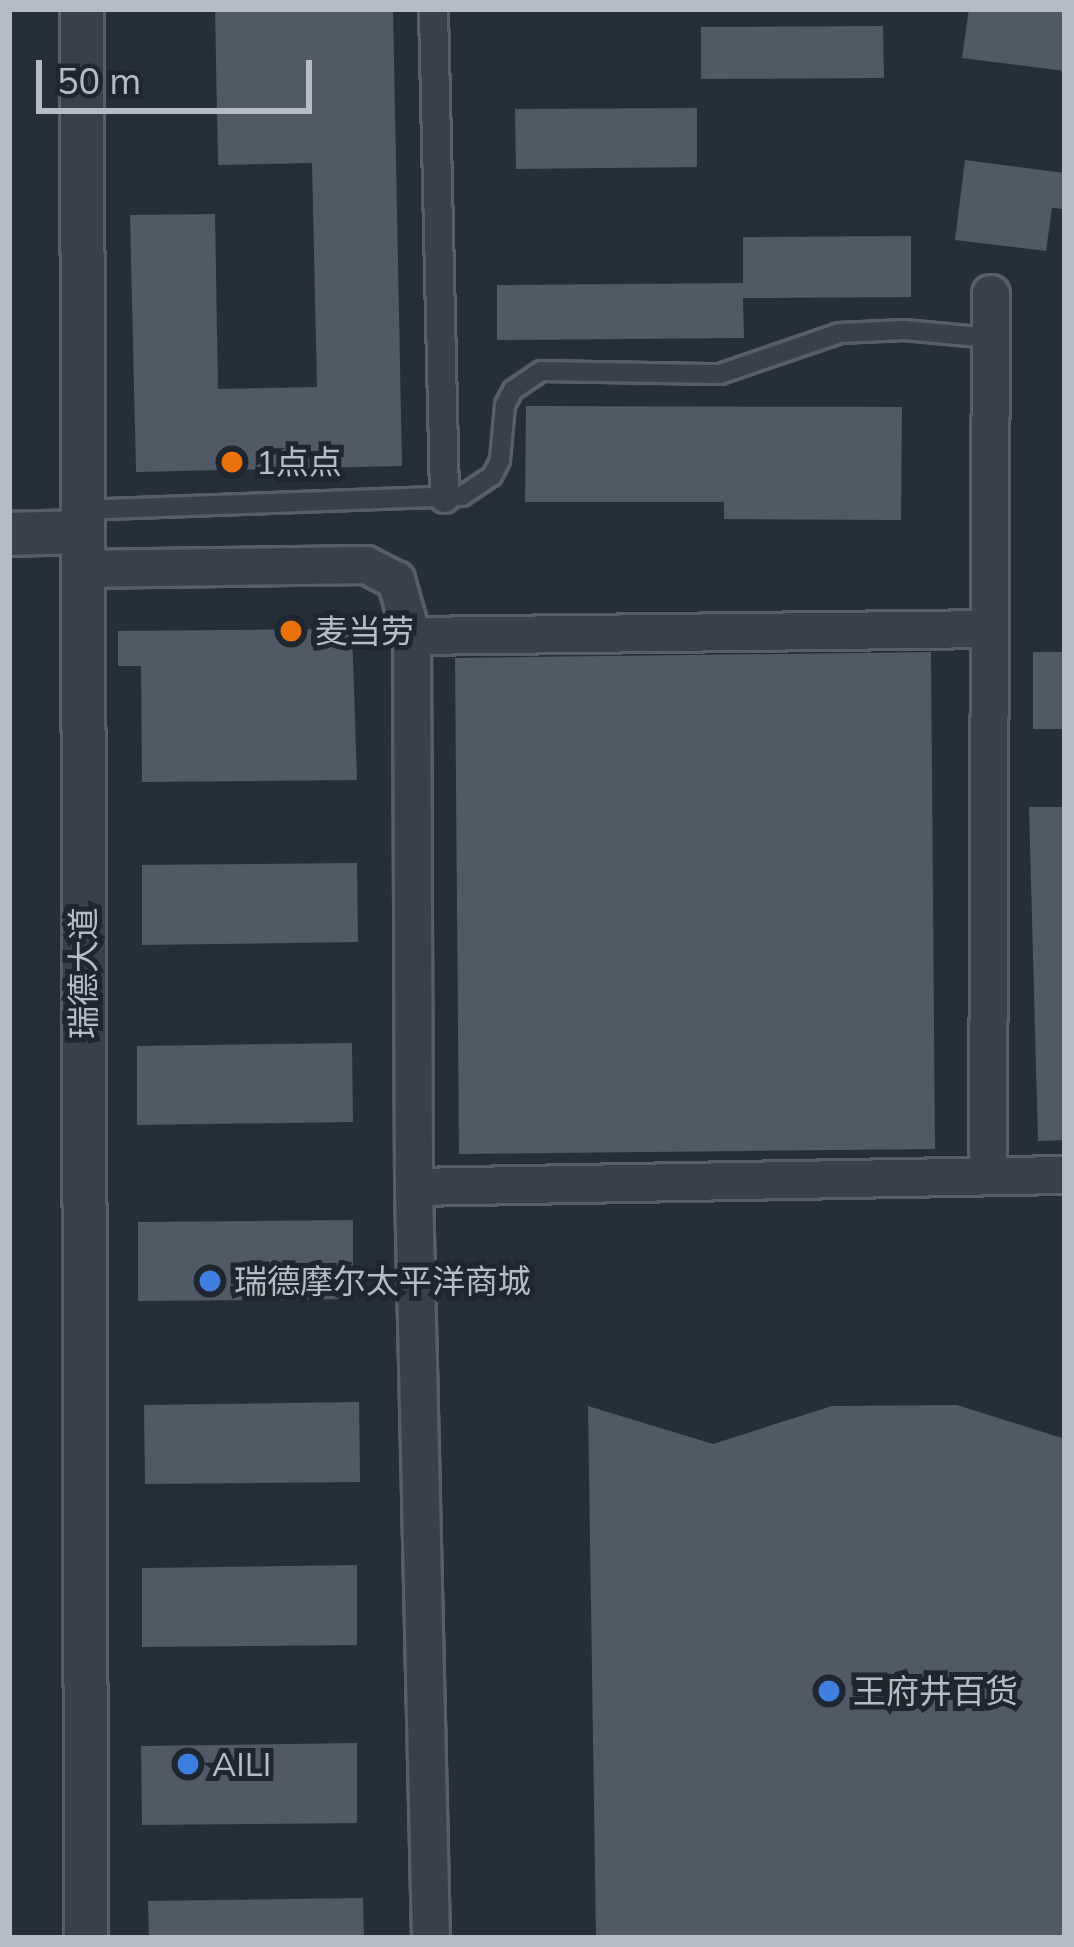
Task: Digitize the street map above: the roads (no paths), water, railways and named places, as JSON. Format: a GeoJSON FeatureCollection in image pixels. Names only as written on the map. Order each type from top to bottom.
{"type":"FeatureCollection","features":[{"type":"Feature","properties":{"kind":"street","name":"瑞德大道"},"geometry":{"type":"LineString","coordinates":[[82,9],[86,1938]]}},
{"type":"Feature","properties":{"kind":"street"},"geometry":{"type":"LineString","coordinates":[[433,9],[444,498]]}},
{"type":"Feature","properties":{"kind":"street"},"geometry":{"type":"LineString","coordinates":[[988,1176],[992,294]]}},
{"type":"Feature","properties":{"kind":"street"},"geometry":{"type":"LineString","coordinates":[[20,534],[366,565],[396,580],[412,636],[414,1187],[431,1938]]}},
{"type":"Feature","properties":{"kind":"street"},"geometry":{"type":"LineString","coordinates":[[412,636],[990,629]]}},
{"type":"Feature","properties":{"kind":"street"},"geometry":{"type":"LineString","coordinates":[[414,1187],[1065,1175]]}},
{"type":"Feature","properties":{"kind":"lane"},"geometry":{"type":"LineString","coordinates":[[80,537],[462,496],[491,476],[500,460],[505,406],[513,390],[541,371],[720,374],[840,333],[904,330],[991,338]]}},
{"type":"Feature","properties":{"kind":"place","name":"1点点"},"geometry":{"type":"Point","coordinates":[232,462]}},
{"type":"Feature","properties":{"kind":"place","name":"麦当劳"},"geometry":{"type":"Point","coordinates":[291,631]}},
{"type":"Feature","properties":{"kind":"place","name":"瑞德摩尔太平洋商城"},"geometry":{"type":"Point","coordinates":[210,1281]}},
{"type":"Feature","properties":{"kind":"place","name":"王府井百货"},"geometry":{"type":"Point","coordinates":[829,1691]}},
{"type":"Feature","properties":{"kind":"place","name":"AILI"},"geometry":{"type":"Point","coordinates":[188,1764]}}]}
